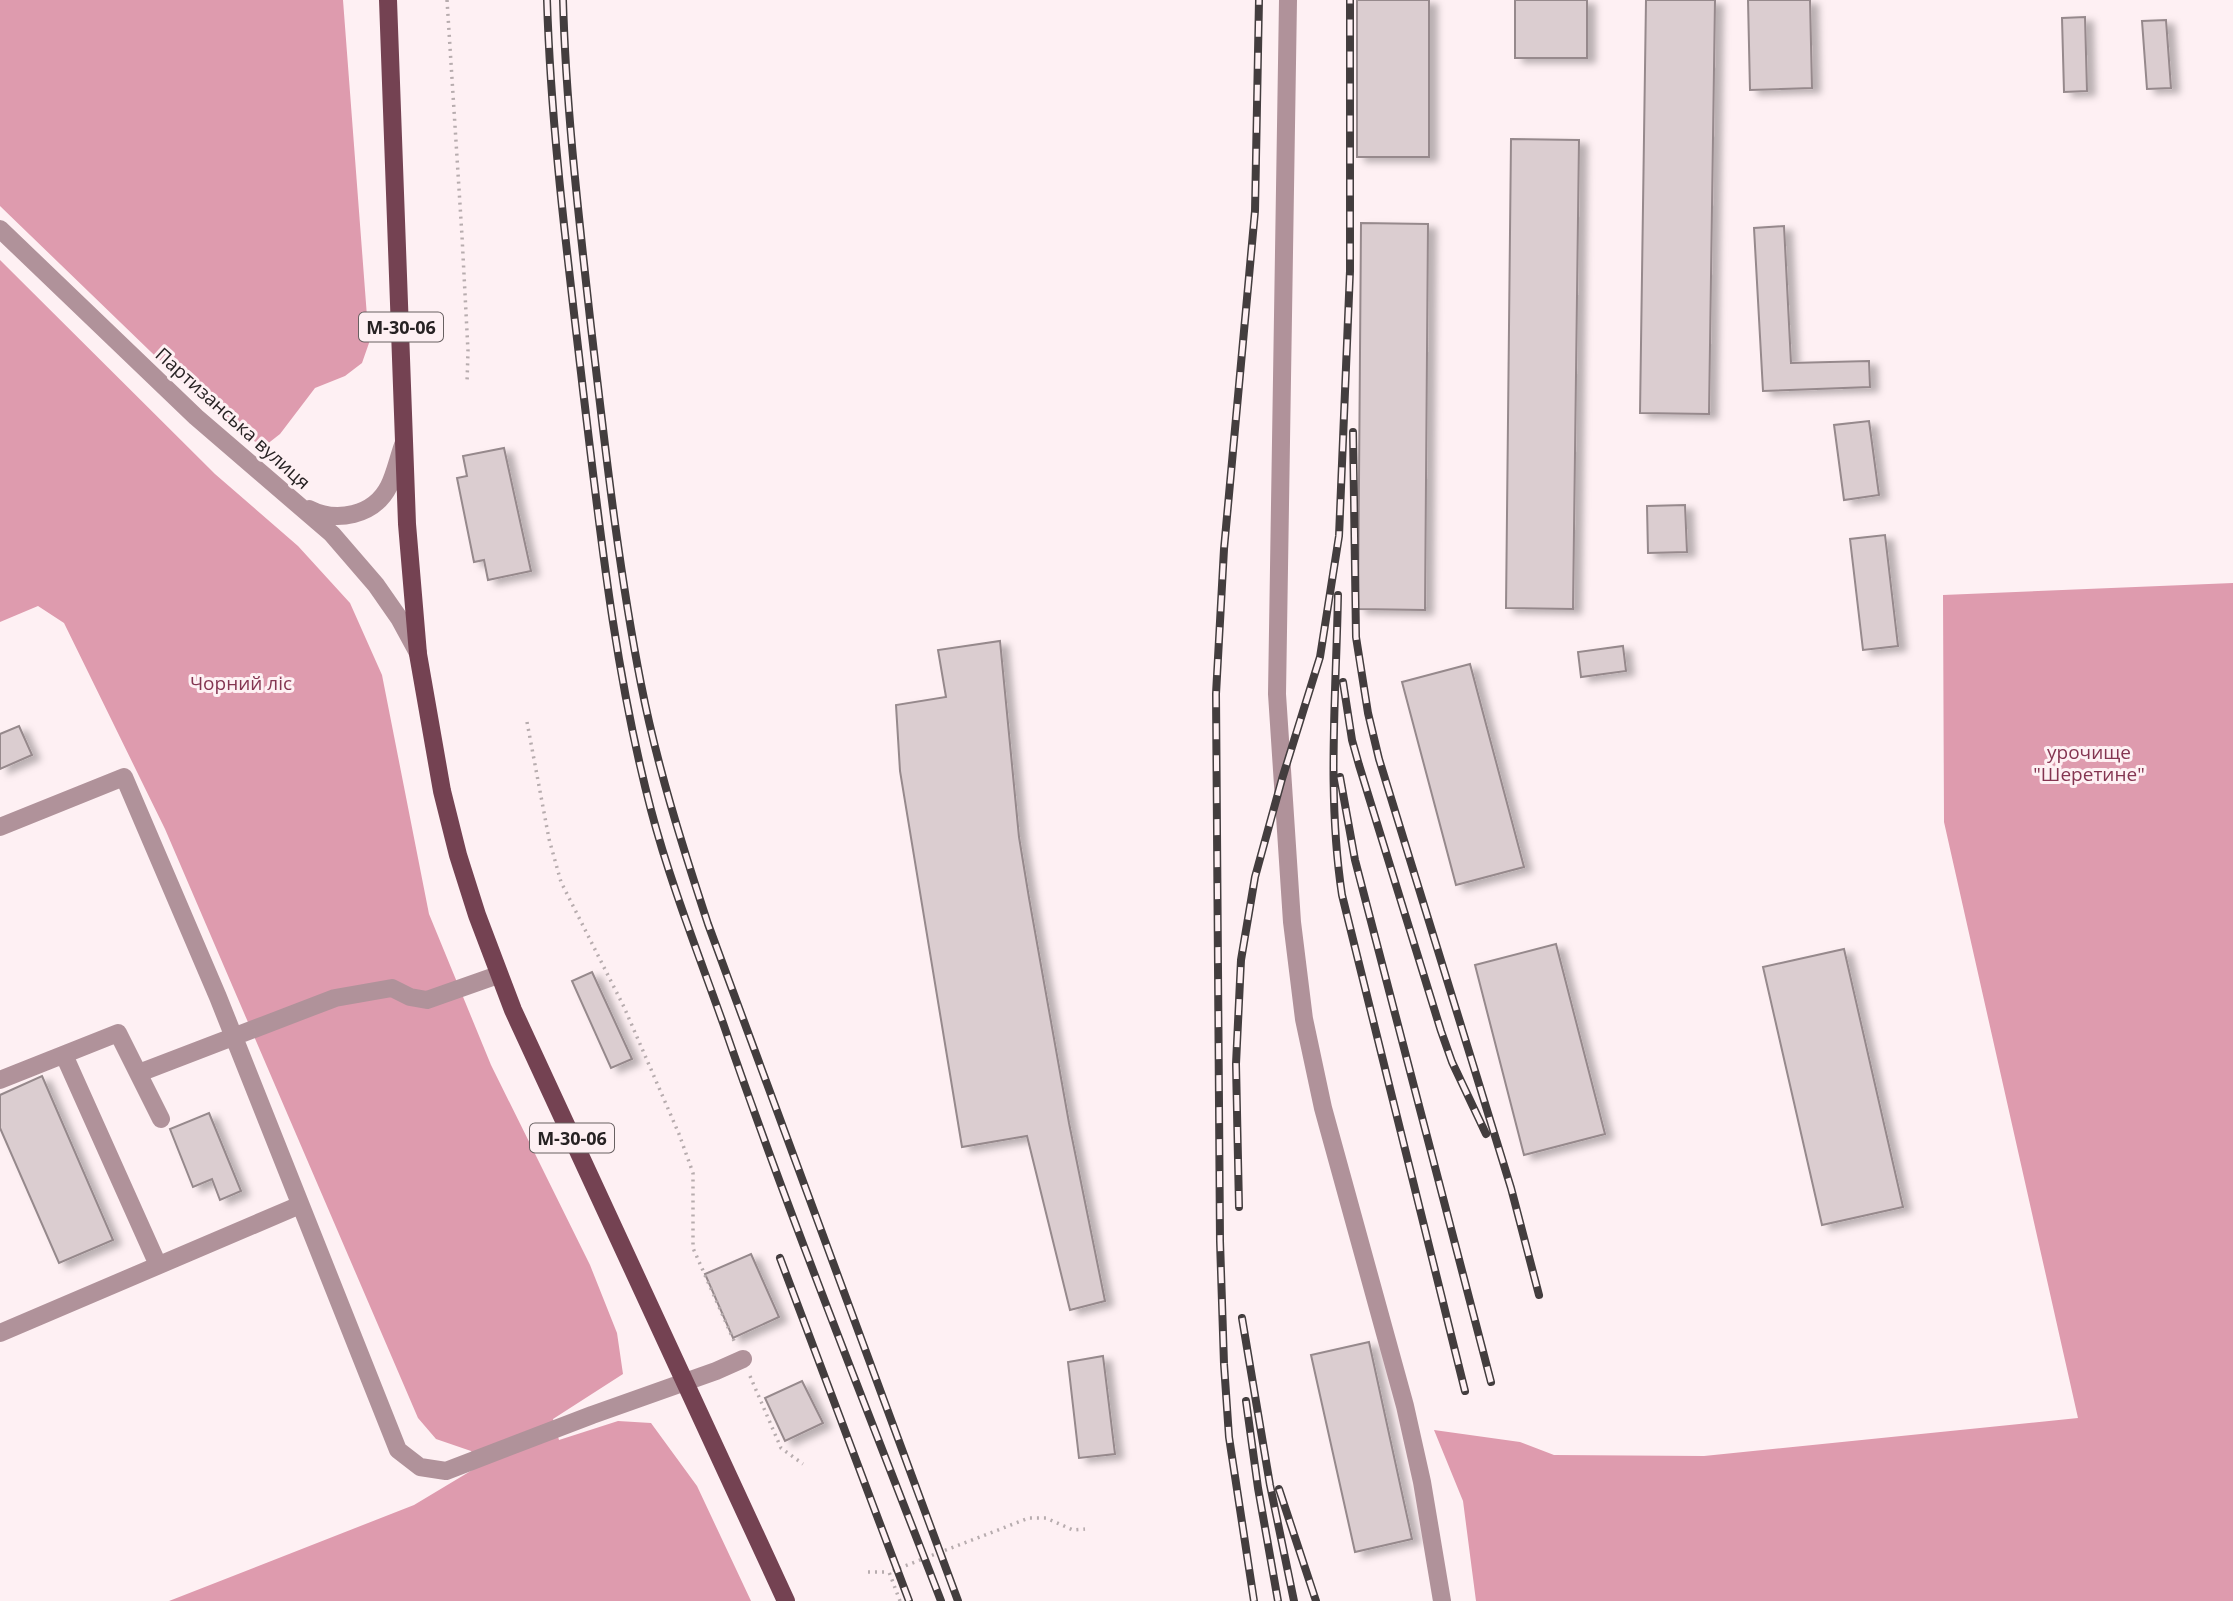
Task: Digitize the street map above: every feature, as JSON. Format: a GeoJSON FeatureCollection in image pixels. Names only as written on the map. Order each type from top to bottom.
{"type":"FeatureCollection","features":[{"type":"Feature","properties":{"kind":"main road","name":"М-30-06"},"geometry":{"type":"LineString","coordinates":[[388,0],[411,594],[418,654],[442,791],[458,856],[498,975],[537,1064],[786,1601]]}},
{"type":"Feature","properties":{"kind":"street"},"geometry":{"type":"LineString","coordinates":[[1288,0],[1277,694],[1292,922],[1304,1019],[1323,1108],[1405,1406],[1422,1482],[1442,1601]]}},
{"type":"Feature","properties":{"kind":"street","name":"Партизанська вулиця"},"geometry":{"type":"LineString","coordinates":[[0,229],[195,417],[351,553],[399,618],[418,654]]}},
{"type":"Feature","properties":{"kind":"street"},"geometry":{"type":"LineString","coordinates":[[294,502],[319,514],[337,517],[357,514],[376,503],[388,488],[404,442]]}},
{"type":"Feature","properties":{"kind":"street"},"geometry":{"type":"LineString","coordinates":[[0,827],[124,777],[233,1036],[398,1450],[421,1467],[446,1471],[743,1359]]}},
{"type":"Feature","properties":{"kind":"street"},"geometry":{"type":"LineString","coordinates":[[139,1073],[335,998],[392,988],[410,997],[427,1000],[498,975]]}},
{"type":"Feature","properties":{"kind":"street"},"geometry":{"type":"LineString","coordinates":[[0,1080],[118,1033],[161,1119]]}},
{"type":"Feature","properties":{"kind":"street"},"geometry":{"type":"LineString","coordinates":[[64,1055],[158,1265]]}},
{"type":"Feature","properties":{"kind":"street"},"geometry":{"type":"LineString","coordinates":[[0,1333],[300,1205]]}},
{"type":"Feature","properties":{"kind":"path"},"geometry":{"type":"LineString","coordinates":[[447,0],[462,236],[467,383]]}},
{"type":"Feature","properties":{"kind":"path"},"geometry":{"type":"LineString","coordinates":[[527,722],[561,882],[624,1007],[693,1173],[693,1248],[781,1448],[803,1464]]}},
{"type":"Feature","properties":{"kind":"path"},"geometry":{"type":"LineString","coordinates":[[868,1572],[889,1572],[1029,1518],[1046,1518],[1073,1530],[1085,1530]]}},
{"type":"Feature","properties":{"kind":"path"},"geometry":{"type":"LineString","coordinates":[[889,1572],[900,1601]]}},
{"type":"Feature","properties":{"kind":"green space"},"geometry":{"type":"Polygon","coordinates":[[[0,0],[343,0],[369,343],[362,363],[345,376],[315,388],[280,434],[266,445],[247,439],[210,409],[0,206],[0,0]]]}},
{"type":"Feature","properties":{"kind":"green space","name":"Чорний ліс"},"geometry":{"type":"Polygon","coordinates":[[[0,260],[215,474],[298,546],[350,603],[382,675],[429,914],[491,1065],[590,1265],[617,1333],[623,1374],[553,1419],[559,1440],[618,1421],[651,1423],[697,1486],[751,1601],[169,1601],[414,1505],[479,1466],[471,1451],[436,1439],[418,1418],[165,829],[64,623],[38,606],[0,622],[0,260]]]}},
{"type":"Feature","properties":{"kind":"green space","name":"урочище \"Шеретине\""},"geometry":{"type":"Polygon","coordinates":[[[2233,583],[2233,1601],[1476,1601],[1463,1501],[1434,1430],[1520,1442],[1554,1455],[1704,1456],[2078,1418],[1944,822],[1943,595],[2233,583]]]}},
{"type":"Feature","properties":{"kind":"building"},"geometry":{"type":"Polygon","coordinates":[[[1357,0],[1429,0],[1429,157],[1357,157],[1357,0]]]}},
{"type":"Feature","properties":{"kind":"building"},"geometry":{"type":"Polygon","coordinates":[[[1515,0],[1587,0],[1587,58],[1515,58],[1515,0]]]}},
{"type":"Feature","properties":{"kind":"building"},"geometry":{"type":"Polygon","coordinates":[[[1646,0],[1715,0],[1709,414],[1640,413],[1646,0]]]}},
{"type":"Feature","properties":{"kind":"building"},"geometry":{"type":"Polygon","coordinates":[[[1748,0],[1810,0],[1812,88],[1750,90],[1748,0]]]}},
{"type":"Feature","properties":{"kind":"building"},"geometry":{"type":"Polygon","coordinates":[[[2085,17],[2087,91],[2064,92],[2062,18],[2085,17]]]}},
{"type":"Feature","properties":{"kind":"building"},"geometry":{"type":"Polygon","coordinates":[[[2166,20],[2171,88],[2147,89],[2142,21],[2166,20]]]}},
{"type":"Feature","properties":{"kind":"building"},"geometry":{"type":"Polygon","coordinates":[[[1511,139],[1579,140],[1573,609],[1506,608],[1511,139]]]}},
{"type":"Feature","properties":{"kind":"building"},"geometry":{"type":"Polygon","coordinates":[[[1361,223],[1428,224],[1425,610],[1358,609],[1361,223]]]}},
{"type":"Feature","properties":{"kind":"building"},"geometry":{"type":"Polygon","coordinates":[[[1784,226],[1791,363],[1869,361],[1870,387],[1763,391],[1754,228],[1784,226]]]}},
{"type":"Feature","properties":{"kind":"building"},"geometry":{"type":"Polygon","coordinates":[[[1869,421],[1879,495],[1844,500],[1834,425],[1869,421]]]}},
{"type":"Feature","properties":{"kind":"building"},"geometry":{"type":"Polygon","coordinates":[[[504,448],[531,571],[488,580],[484,560],[474,562],[457,478],[467,476],[463,456],[504,448]]]}},
{"type":"Feature","properties":{"kind":"building"},"geometry":{"type":"Polygon","coordinates":[[[1685,505],[1687,552],[1648,553],[1647,506],[1685,505]]]}},
{"type":"Feature","properties":{"kind":"building"},"geometry":{"type":"Polygon","coordinates":[[[1885,535],[1898,646],[1863,650],[1850,539],[1885,535]]]}},
{"type":"Feature","properties":{"kind":"building"},"geometry":{"type":"Polygon","coordinates":[[[1000,641],[1019,837],[1069,1123],[1105,1301],[1070,1310],[1027,1136],[962,1147],[900,771],[896,705],[946,697],[938,650],[1000,641]]]}},
{"type":"Feature","properties":{"kind":"building"},"geometry":{"type":"Polygon","coordinates":[[[1623,646],[1626,671],[1581,677],[1578,652],[1623,646]]]}},
{"type":"Feature","properties":{"kind":"building"},"geometry":{"type":"Polygon","coordinates":[[[1470,664],[1524,867],[1456,885],[1402,682],[1470,664]]]}},
{"type":"Feature","properties":{"kind":"building"},"geometry":{"type":"Polygon","coordinates":[[[19,726],[32,755],[0,769],[0,734],[19,726]]]}},
{"type":"Feature","properties":{"kind":"building"},"geometry":{"type":"Polygon","coordinates":[[[1556,944],[1605,1134],[1524,1155],[1475,965],[1556,944]]]}},
{"type":"Feature","properties":{"kind":"building"},"geometry":{"type":"Polygon","coordinates":[[[1844,949],[1903,1207],[1822,1225],[1763,967],[1844,949]]]}},
{"type":"Feature","properties":{"kind":"building"},"geometry":{"type":"Polygon","coordinates":[[[592,972],[632,1059],[611,1068],[572,981],[592,972]]]}},
{"type":"Feature","properties":{"kind":"building"},"geometry":{"type":"Polygon","coordinates":[[[42,1076],[113,1240],[59,1263],[0,1128],[0,1095],[42,1076]]]}},
{"type":"Feature","properties":{"kind":"building"},"geometry":{"type":"Polygon","coordinates":[[[209,1113],[241,1191],[220,1200],[212,1179],[193,1187],[170,1129],[209,1113]]]}},
{"type":"Feature","properties":{"kind":"building"},"geometry":{"type":"Polygon","coordinates":[[[751,1254],[779,1317],[733,1338],[705,1274],[751,1254]]]}},
{"type":"Feature","properties":{"kind":"building"},"geometry":{"type":"Polygon","coordinates":[[[1369,1342],[1412,1539],[1355,1552],[1311,1355],[1369,1342]]]}},
{"type":"Feature","properties":{"kind":"building"},"geometry":{"type":"Polygon","coordinates":[[[1103,1356],[1115,1454],[1079,1458],[1068,1362],[1103,1356]]]}},
{"type":"Feature","properties":{"kind":"building"},"geometry":{"type":"Polygon","coordinates":[[[802,1381],[823,1423],[785,1441],[765,1398],[802,1381]]]}},
{"type":"Feature","properties":{"kind":"railway"},"geometry":{"type":"LineString","coordinates":[[547,0],[561,195],[602,549],[638,758],[667,864],[775,1169],[941,1601]]}},
{"type":"Feature","properties":{"kind":"railway"},"geometry":{"type":"LineString","coordinates":[[563,0],[574,164],[607,461],[633,640],[662,775],[708,924],[958,1601]]}},
{"type":"Feature","properties":{"kind":"railway"},"geometry":{"type":"LineString","coordinates":[[1254,1601],[1229,1437],[1224,1364],[1220,1241],[1216,694],[1224,549],[1255,211],[1259,0]]}},
{"type":"Feature","properties":{"kind":"railway"},"geometry":{"type":"LineString","coordinates":[[1239,1207],[1236,1064],[1241,960],[1255,877],[1320,657],[1339,536],[1350,271],[1350,0]]}},
{"type":"Feature","properties":{"kind":"railway"},"geometry":{"type":"LineString","coordinates":[[1353,432],[1356,637],[1368,713],[1379,759],[1511,1188],[1539,1295]]}},
{"type":"Feature","properties":{"kind":"railway"},"geometry":{"type":"LineString","coordinates":[[1338,595],[1334,783],[1337,858],[1342,895],[1465,1391]]}},
{"type":"Feature","properties":{"kind":"railway"},"geometry":{"type":"LineString","coordinates":[[1343,682],[1352,740],[1359,765],[1441,1031],[1452,1062],[1486,1134]]}},
{"type":"Feature","properties":{"kind":"railway"},"geometry":{"type":"LineString","coordinates":[[1340,777],[1355,860],[1491,1382]]}},
{"type":"Feature","properties":{"kind":"railway"},"geometry":{"type":"LineString","coordinates":[[780,1258],[909,1601]]}},
{"type":"Feature","properties":{"kind":"railway"},"geometry":{"type":"LineString","coordinates":[[1242,1318],[1270,1485],[1294,1601]]}},
{"type":"Feature","properties":{"kind":"railway"},"geometry":{"type":"LineString","coordinates":[[1246,1401],[1278,1601]]}},
{"type":"Feature","properties":{"kind":"railway"},"geometry":{"type":"LineString","coordinates":[[1279,1489],[1316,1601]]}}]}
